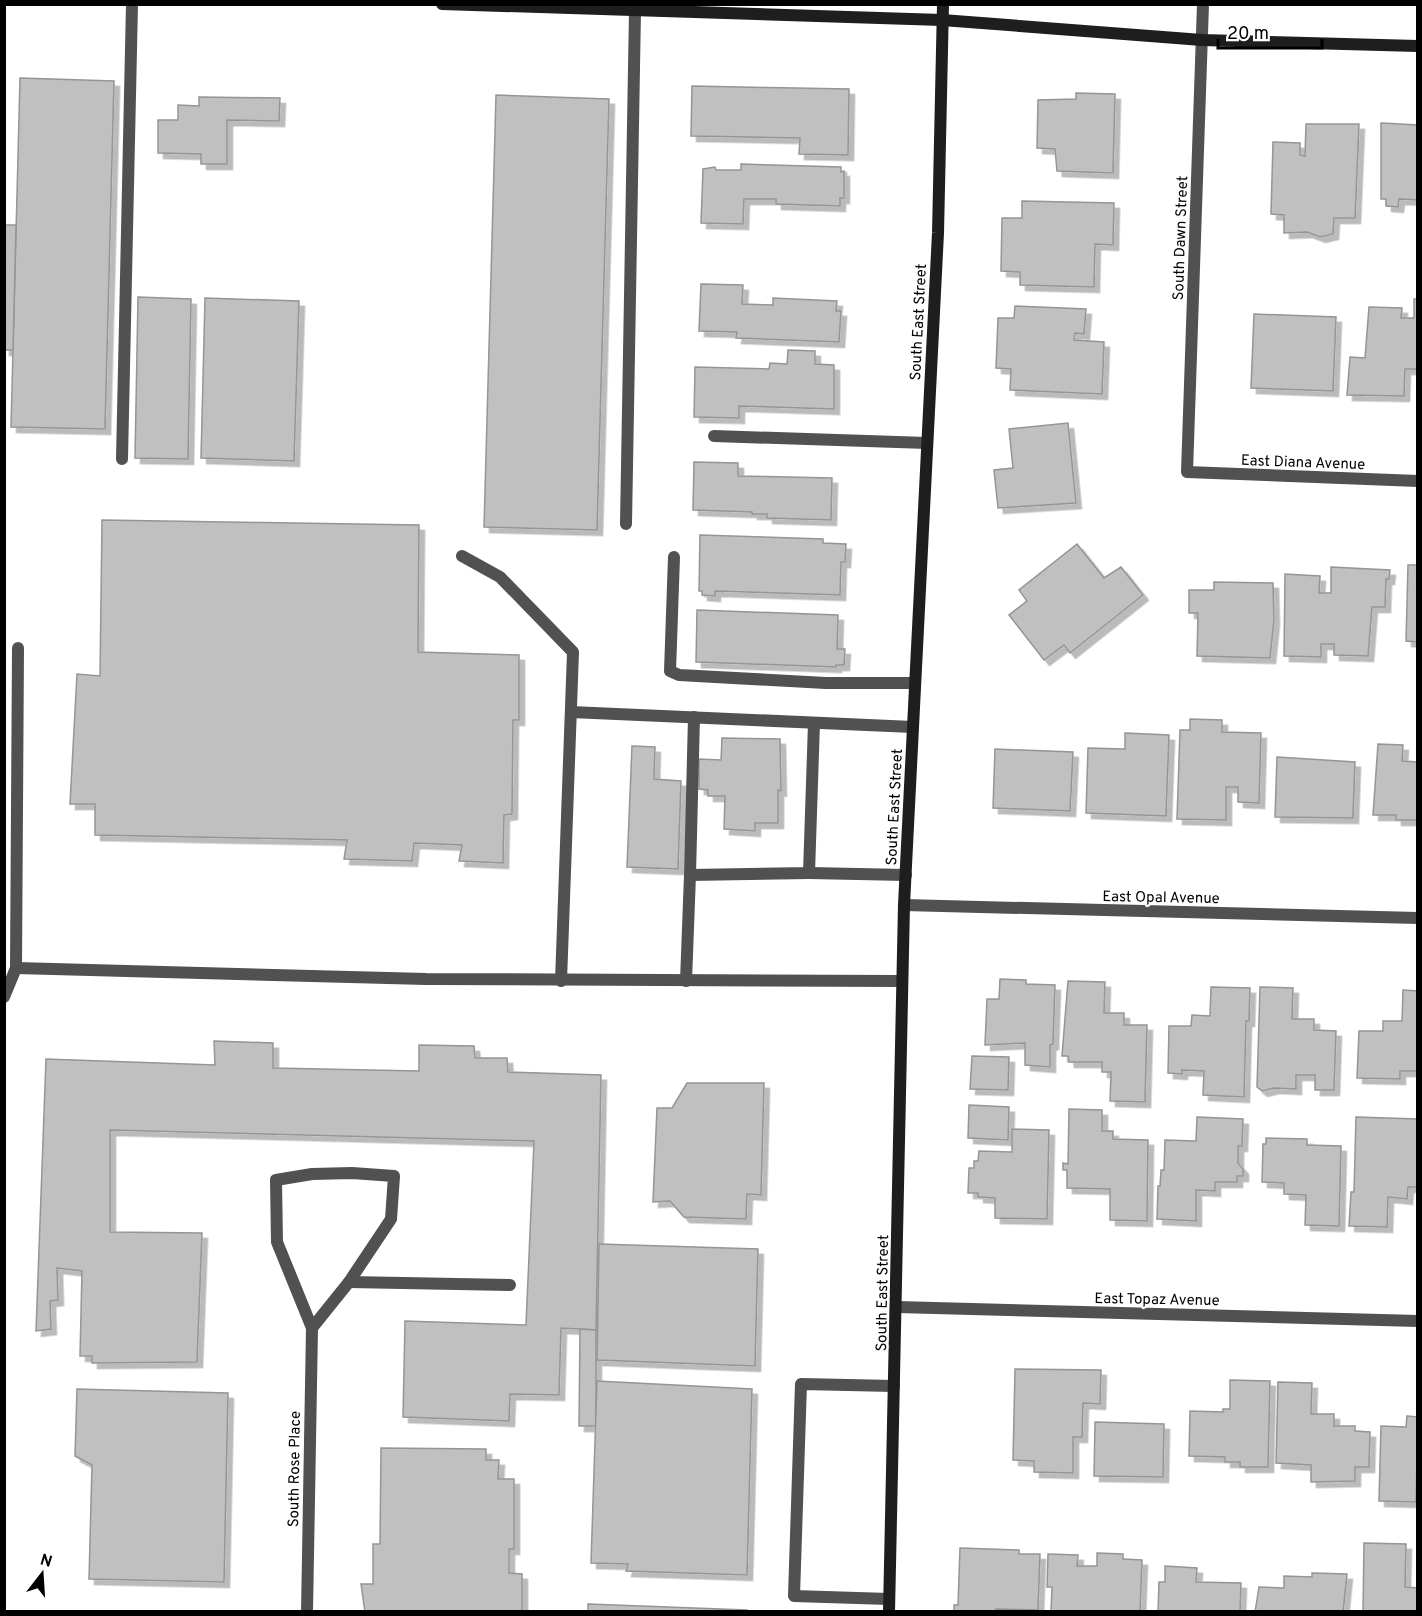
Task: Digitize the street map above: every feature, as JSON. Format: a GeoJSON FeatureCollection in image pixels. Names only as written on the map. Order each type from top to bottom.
{"type":"FeatureCollection","features":[{"type":"Feature","properties":{"kind":"street"},"geometry":{"type":"LineString","coordinates":[[122,459],[132,4]]}},
{"type":"Feature","properties":{"kind":"street"},"geometry":{"type":"LineString","coordinates":[[442,4],[635,11],[718,8],[829,10],[1202,40],[1418,46]]}},
{"type":"Feature","properties":{"kind":"street","name":"South East Street"},"geometry":{"type":"LineString","coordinates":[[889,1605],[904,905],[938,233],[943,4]]}},
{"type":"Feature","properties":{"kind":"street","name":"South Dawn Street"},"geometry":{"type":"LineString","coordinates":[[1187,472],[1203,4]]}},
{"type":"Feature","properties":{"kind":"street"},"geometry":{"type":"LineString","coordinates":[[626,524],[635,11]]}},
{"type":"Feature","properties":{"kind":"street"},"geometry":{"type":"LineString","coordinates":[[714,436],[927,443]]}},
{"type":"Feature","properties":{"kind":"street","name":"East Diana Avenue"},"geometry":{"type":"LineString","coordinates":[[1187,472],[1418,481]]}},
{"type":"Feature","properties":{"kind":"street"},"geometry":{"type":"LineString","coordinates":[[462,556],[500,577],[573,652],[561,981]]}},
{"type":"Feature","properties":{"kind":"street"},"geometry":{"type":"LineString","coordinates":[[674,557],[670,671],[679,675],[826,682],[915,683]]}},
{"type":"Feature","properties":{"kind":"street"},"geometry":{"type":"LineString","coordinates":[[4,997],[16,968],[18,648]]}},
{"type":"Feature","properties":{"kind":"street"},"geometry":{"type":"LineString","coordinates":[[571,712],[913,727]]}},
{"type":"Feature","properties":{"kind":"street"},"geometry":{"type":"LineString","coordinates":[[686,981],[694,717]]}},
{"type":"Feature","properties":{"kind":"street"},"geometry":{"type":"LineString","coordinates":[[809,873],[814,723]]}},
{"type":"Feature","properties":{"kind":"street"},"geometry":{"type":"LineString","coordinates":[[690,874],[906,875]]}},
{"type":"Feature","properties":{"kind":"street","name":"East Opal Avenue"},"geometry":{"type":"LineString","coordinates":[[904,905],[1418,918]]}},
{"type":"Feature","properties":{"kind":"street"},"geometry":{"type":"LineString","coordinates":[[16,968],[561,981],[902,981]]}},
{"type":"Feature","properties":{"kind":"street"},"geometry":{"type":"LineString","coordinates":[[352,1173],[394,1176],[391,1219],[349,1282],[312,1328],[277,1242],[276,1180],[312,1174],[352,1173]]}},
{"type":"Feature","properties":{"kind":"street"},"geometry":{"type":"LineString","coordinates":[[349,1282],[510,1285]]}},
{"type":"Feature","properties":{"kind":"street","name":"East Topaz Avenue"},"geometry":{"type":"LineString","coordinates":[[897,1307],[1418,1321]]}},
{"type":"Feature","properties":{"kind":"street","name":"South Rose Place"},"geometry":{"type":"LineString","coordinates":[[307,1611],[312,1328]]}},
{"type":"Feature","properties":{"kind":"street"},"geometry":{"type":"LineString","coordinates":[[889,1605],[794,1596],[801,1384],[894,1386]]}},
{"type":"Feature","properties":{"kind":"building"},"geometry":{"type":"Polygon","coordinates":[[[20,78],[114,81],[105,429],[11,427],[20,78]]]}},
{"type":"Feature","properties":{"kind":"building"},"geometry":{"type":"Polygon","coordinates":[[[692,86],[849,89],[848,155],[799,154],[800,138],[691,136],[692,86]]]}},
{"type":"Feature","properties":{"kind":"building"},"geometry":{"type":"Polygon","coordinates":[[[1076,93],[1115,94],[1113,173],[1057,171],[1055,149],[1037,148],[1038,100],[1076,99],[1076,93]]]}},
{"type":"Feature","properties":{"kind":"building"},"geometry":{"type":"Polygon","coordinates":[[[496,95],[609,99],[597,530],[484,527],[496,95]]]}},
{"type":"Feature","properties":{"kind":"building"},"geometry":{"type":"Polygon","coordinates":[[[199,97],[280,98],[279,121],[227,120],[227,164],[201,164],[201,154],[158,153],[158,120],[178,120],[178,105],[199,106],[199,97]]]}},
{"type":"Feature","properties":{"kind":"building"},"geometry":{"type":"Polygon","coordinates":[[[1381,123],[1418,125],[1418,200],[1399,199],[1398,207],[1386,206],[1386,199],[1381,199],[1381,123]]]}},
{"type":"Feature","properties":{"kind":"building"},"geometry":{"type":"Polygon","coordinates":[[[1306,124],[1359,124],[1355,218],[1334,218],[1333,234],[1320,237],[1307,232],[1284,233],[1284,215],[1271,214],[1273,142],[1300,143],[1300,155],[1305,156],[1306,124]]]}},
{"type":"Feature","properties":{"kind":"building"},"geometry":{"type":"Polygon","coordinates":[[[741,164],[841,167],[841,172],[844,171],[844,198],[840,198],[840,206],[776,204],[776,199],[744,199],[743,224],[701,223],[703,169],[715,167],[716,170],[741,170],[741,164]]]}},
{"type":"Feature","properties":{"kind":"building"},"geometry":{"type":"Polygon","coordinates":[[[1022,201],[1114,203],[1113,245],[1095,244],[1094,287],[1020,285],[1020,272],[1001,271],[1002,218],[1022,218],[1022,201]]]}},
{"type":"Feature","properties":{"kind":"building"},"geometry":{"type":"Polygon","coordinates":[[[4,225],[16,225],[13,350],[4,350],[4,225]]]}},
{"type":"Feature","properties":{"kind":"building"},"geometry":{"type":"Polygon","coordinates":[[[701,284],[743,285],[742,304],[773,305],[773,298],[837,301],[836,311],[841,311],[839,342],[736,338],[737,332],[699,331],[701,284]]]}},
{"type":"Feature","properties":{"kind":"building"},"geometry":{"type":"Polygon","coordinates":[[[138,297],[191,299],[188,459],[135,458],[138,297]]]}},
{"type":"Feature","properties":{"kind":"building"},"geometry":{"type":"Polygon","coordinates":[[[205,298],[299,301],[294,461],[201,458],[205,298]]]}},
{"type":"Feature","properties":{"kind":"building"},"geometry":{"type":"Polygon","coordinates":[[[1414,299],[1418,299],[1418,389],[1417,369],[1405,369],[1404,396],[1347,395],[1350,357],[1365,358],[1369,307],[1402,308],[1401,318],[1414,318],[1414,299]]]}},
{"type":"Feature","properties":{"kind":"building"},"geometry":{"type":"Polygon","coordinates":[[[1015,306],[1086,309],[1084,334],[1075,333],[1074,340],[1104,342],[1102,394],[1010,390],[1011,369],[996,368],[998,318],[1014,318],[1015,306]]]}},
{"type":"Feature","properties":{"kind":"building"},"geometry":{"type":"Polygon","coordinates":[[[1254,314],[1336,317],[1333,391],[1251,388],[1254,314]]]}},
{"type":"Feature","properties":{"kind":"building"},"geometry":{"type":"Polygon","coordinates":[[[788,350],[815,351],[815,364],[834,365],[834,409],[739,406],[739,418],[694,417],[695,367],[769,369],[770,363],[787,364],[788,350]]]}},
{"type":"Feature","properties":{"kind":"building"},"geometry":{"type":"Polygon","coordinates":[[[1068,423],[1076,503],[998,508],[994,470],[1013,468],[1009,429],[1068,423]]]}},
{"type":"Feature","properties":{"kind":"building"},"geometry":{"type":"Polygon","coordinates":[[[694,462],[738,463],[738,476],[832,478],[831,520],[767,518],[767,514],[752,514],[752,512],[693,510],[694,462]]]}},
{"type":"Feature","properties":{"kind":"building"},"geometry":{"type":"Polygon","coordinates":[[[102,520],[419,525],[418,652],[519,655],[519,720],[513,720],[512,814],[504,815],[503,863],[459,861],[462,845],[414,843],[412,861],[344,859],[347,840],[95,835],[95,804],[70,804],[77,674],[100,676],[102,520]]]}},
{"type":"Feature","properties":{"kind":"building"},"geometry":{"type":"Polygon","coordinates":[[[700,535],[823,539],[823,543],[846,544],[845,562],[841,562],[840,595],[715,591],[715,596],[702,595],[702,591],[699,591],[700,535]]]}},
{"type":"Feature","properties":{"kind":"building"},"geometry":{"type":"Polygon","coordinates":[[[1077,544],[1104,578],[1121,567],[1143,595],[1070,653],[1064,645],[1044,660],[1009,615],[1027,601],[1019,590],[1077,544]]]}},
{"type":"Feature","properties":{"kind":"building"},"geometry":{"type":"Polygon","coordinates":[[[1408,565],[1418,565],[1418,642],[1406,641],[1408,565]]]}},
{"type":"Feature","properties":{"kind":"building"},"geometry":{"type":"Polygon","coordinates":[[[1331,567],[1390,570],[1389,579],[1386,579],[1385,607],[1372,607],[1368,656],[1334,655],[1334,644],[1321,644],[1321,657],[1284,656],[1285,574],[1320,576],[1319,593],[1331,593],[1331,567]]]}},
{"type":"Feature","properties":{"kind":"building"},"geometry":{"type":"Polygon","coordinates":[[[1214,582],[1273,583],[1274,620],[1270,658],[1197,656],[1198,613],[1189,613],[1189,590],[1214,590],[1214,582]]]}},
{"type":"Feature","properties":{"kind":"building"},"geometry":{"type":"Polygon","coordinates":[[[697,610],[838,615],[837,649],[845,649],[844,665],[836,665],[836,667],[696,662],[697,610]]]}},
{"type":"Feature","properties":{"kind":"building"},"geometry":{"type":"Polygon","coordinates":[[[1190,719],[1222,720],[1222,732],[1261,733],[1259,803],[1238,802],[1238,787],[1226,787],[1226,820],[1177,819],[1180,730],[1190,730],[1190,719]]]}},
{"type":"Feature","properties":{"kind":"building"},"geometry":{"type":"Polygon","coordinates":[[[1125,733],[1169,735],[1166,816],[1086,813],[1088,748],[1125,749],[1125,733]]]}},
{"type":"Feature","properties":{"kind":"building"},"geometry":{"type":"Polygon","coordinates":[[[722,738],[780,739],[781,791],[778,790],[778,823],[755,823],[755,831],[724,829],[725,796],[708,796],[708,790],[699,789],[699,759],[721,760],[722,738]]]}},
{"type":"Feature","properties":{"kind":"building"},"geometry":{"type":"Polygon","coordinates":[[[1378,744],[1403,745],[1402,761],[1418,762],[1418,820],[1396,820],[1396,815],[1373,815],[1378,744]]]}},
{"type":"Feature","properties":{"kind":"building"},"geometry":{"type":"Polygon","coordinates":[[[632,746],[655,747],[654,779],[681,781],[678,869],[627,867],[632,746]]]}},
{"type":"Feature","properties":{"kind":"building"},"geometry":{"type":"Polygon","coordinates":[[[995,749],[1073,752],[1070,811],[993,808],[995,749]]]}},
{"type":"Feature","properties":{"kind":"building"},"geometry":{"type":"Polygon","coordinates":[[[1277,757],[1355,762],[1353,818],[1275,817],[1277,757]]]}},
{"type":"Feature","properties":{"kind":"building"},"geometry":{"type":"Polygon","coordinates":[[[1000,979],[1026,980],[1026,984],[1055,985],[1050,1067],[1025,1065],[1025,1043],[985,1045],[987,999],[999,999],[1000,979]]]}},
{"type":"Feature","properties":{"kind":"building"},"geometry":{"type":"Polygon","coordinates":[[[1068,981],[1105,982],[1104,1013],[1124,1013],[1124,1025],[1147,1025],[1145,1102],[1110,1101],[1111,1072],[1102,1072],[1102,1062],[1069,1062],[1068,1056],[1062,1056],[1068,981]]]}},
{"type":"Feature","properties":{"kind":"building"},"geometry":{"type":"Polygon","coordinates":[[[1211,987],[1250,988],[1249,1021],[1246,1021],[1244,1097],[1203,1095],[1204,1071],[1182,1070],[1182,1074],[1168,1073],[1169,1026],[1191,1026],[1192,1015],[1210,1016],[1211,987]]]}},
{"type":"Feature","properties":{"kind":"building"},"geometry":{"type":"Polygon","coordinates":[[[1260,987],[1293,988],[1292,1019],[1314,1019],[1314,1030],[1336,1031],[1334,1090],[1315,1090],[1315,1075],[1296,1075],[1296,1089],[1274,1088],[1262,1091],[1257,1087],[1260,987]]]}},
{"type":"Feature","properties":{"kind":"building"},"geometry":{"type":"Polygon","coordinates":[[[1403,990],[1418,991],[1418,1071],[1400,1071],[1400,1079],[1357,1078],[1359,1031],[1383,1031],[1383,1021],[1402,1021],[1403,990]]]}},
{"type":"Feature","properties":{"kind":"building"},"geometry":{"type":"Polygon","coordinates":[[[214,1041],[273,1043],[273,1068],[419,1071],[419,1045],[474,1046],[475,1058],[507,1058],[508,1072],[601,1075],[596,1330],[561,1328],[559,1395],[510,1394],[509,1421],[403,1417],[405,1321],[526,1325],[534,1141],[110,1130],[110,1232],[202,1233],[197,1362],[92,1363],[92,1356],[80,1356],[82,1271],[57,1268],[58,1300],[50,1301],[51,1329],[36,1331],[46,1059],[215,1065],[214,1041]]]}},
{"type":"Feature","properties":{"kind":"building"},"geometry":{"type":"Polygon","coordinates":[[[972,1056],[1009,1057],[1008,1090],[970,1089],[972,1056]]]}},
{"type":"Feature","properties":{"kind":"building"},"geometry":{"type":"Polygon","coordinates":[[[687,1083],[764,1083],[761,1195],[747,1194],[746,1219],[684,1217],[670,1201],[653,1202],[657,1108],[672,1108],[687,1083]]]}},
{"type":"Feature","properties":{"kind":"building"},"geometry":{"type":"Polygon","coordinates":[[[969,1105],[1009,1107],[1008,1140],[968,1138],[969,1105]]]}},
{"type":"Feature","properties":{"kind":"building"},"geometry":{"type":"Polygon","coordinates":[[[1069,1109],[1102,1110],[1102,1131],[1113,1131],[1113,1139],[1148,1140],[1147,1221],[1110,1220],[1110,1189],[1067,1188],[1067,1170],[1063,1170],[1063,1163],[1068,1164],[1069,1109]]]}},
{"type":"Feature","properties":{"kind":"building"},"geometry":{"type":"Polygon","coordinates":[[[1197,1117],[1243,1119],[1242,1146],[1238,1146],[1238,1163],[1243,1169],[1243,1176],[1237,1176],[1237,1182],[1215,1182],[1215,1191],[1196,1190],[1196,1221],[1157,1219],[1158,1186],[1160,1186],[1161,1170],[1164,1170],[1165,1140],[1196,1141],[1197,1117]]]}},
{"type":"Feature","properties":{"kind":"building"},"geometry":{"type":"Polygon","coordinates":[[[1356,1117],[1418,1119],[1418,1187],[1408,1187],[1407,1199],[1388,1197],[1387,1227],[1349,1226],[1351,1192],[1354,1192],[1356,1117]]]}},
{"type":"Feature","properties":{"kind":"building"},"geometry":{"type":"Polygon","coordinates":[[[1012,1129],[1049,1130],[1047,1219],[995,1218],[995,1198],[978,1197],[978,1193],[968,1193],[969,1168],[974,1168],[974,1161],[978,1161],[979,1151],[1012,1152],[1012,1129]]]}},
{"type":"Feature","properties":{"kind":"building"},"geometry":{"type":"Polygon","coordinates":[[[1266,1138],[1307,1139],[1307,1145],[1341,1146],[1339,1226],[1305,1225],[1306,1195],[1284,1194],[1284,1183],[1262,1182],[1263,1144],[1266,1144],[1266,1138]]]}},
{"type":"Feature","properties":{"kind":"building"},"geometry":{"type":"Polygon","coordinates":[[[599,1244],[758,1249],[755,1366],[597,1360],[599,1244]]]}},
{"type":"Feature","properties":{"kind":"building"},"geometry":{"type":"Polygon","coordinates":[[[580,1329],[596,1330],[596,1426],[579,1426],[580,1329]]]}},
{"type":"Feature","properties":{"kind":"building"},"geometry":{"type":"Polygon","coordinates":[[[1015,1369],[1101,1370],[1100,1404],[1083,1403],[1082,1437],[1073,1437],[1073,1473],[1034,1472],[1034,1461],[1013,1460],[1015,1369]]]}},
{"type":"Feature","properties":{"kind":"building"},"geometry":{"type":"Polygon","coordinates":[[[1230,1380],[1270,1381],[1268,1467],[1240,1467],[1240,1462],[1225,1462],[1225,1457],[1189,1456],[1190,1411],[1223,1412],[1223,1409],[1230,1409],[1230,1380]]]}},
{"type":"Feature","properties":{"kind":"building"},"geometry":{"type":"Polygon","coordinates":[[[597,1381],[752,1389],[747,1575],[626,1571],[628,1564],[591,1563],[597,1381]]]}},
{"type":"Feature","properties":{"kind":"building"},"geometry":{"type":"Polygon","coordinates":[[[1278,1382],[1312,1383],[1311,1414],[1334,1414],[1334,1426],[1355,1426],[1355,1431],[1370,1432],[1369,1467],[1355,1467],[1355,1481],[1311,1482],[1311,1465],[1276,1463],[1278,1382]]]}},
{"type":"Feature","properties":{"kind":"building"},"geometry":{"type":"Polygon","coordinates":[[[77,1389],[228,1393],[224,1582],[89,1579],[92,1465],[75,1456],[77,1389]]]}},
{"type":"Feature","properties":{"kind":"building"},"geometry":{"type":"Polygon","coordinates":[[[1407,1416],[1418,1417],[1416,1502],[1379,1501],[1381,1426],[1406,1427],[1407,1416]]]}},
{"type":"Feature","properties":{"kind":"building"},"geometry":{"type":"Polygon","coordinates":[[[1095,1422],[1164,1424],[1163,1477],[1094,1476],[1095,1422]]]}},
{"type":"Feature","properties":{"kind":"building"},"geometry":{"type":"Polygon","coordinates":[[[381,1448],[486,1449],[486,1460],[499,1460],[498,1479],[514,1479],[514,1549],[509,1549],[509,1573],[522,1574],[522,1612],[365,1612],[361,1584],[373,1584],[373,1544],[380,1544],[381,1448]]]}},
{"type":"Feature","properties":{"kind":"building"},"geometry":{"type":"Polygon","coordinates":[[[1364,1543],[1406,1544],[1405,1587],[1418,1588],[1418,1612],[1363,1612],[1364,1543]]]}},
{"type":"Feature","properties":{"kind":"building"},"geometry":{"type":"Polygon","coordinates":[[[960,1548],[1019,1550],[1019,1554],[1040,1554],[1038,1610],[996,1609],[996,1612],[954,1612],[954,1605],[958,1605],[960,1548]]]}},
{"type":"Feature","properties":{"kind":"building"},"geometry":{"type":"Polygon","coordinates":[[[1097,1553],[1123,1554],[1123,1559],[1142,1560],[1140,1612],[1051,1612],[1052,1587],[1047,1587],[1048,1554],[1078,1555],[1077,1566],[1097,1566],[1097,1553]]]}},
{"type":"Feature","properties":{"kind":"building"},"geometry":{"type":"Polygon","coordinates":[[[1165,1566],[1197,1568],[1196,1582],[1241,1583],[1240,1612],[1158,1612],[1159,1582],[1165,1582],[1165,1566]]]}},
{"type":"Feature","properties":{"kind":"building"},"geometry":{"type":"Polygon","coordinates":[[[1312,1573],[1347,1574],[1343,1612],[1255,1612],[1259,1587],[1284,1588],[1284,1576],[1312,1577],[1312,1573]]]}},
{"type":"Feature","properties":{"kind":"building"},"geometry":{"type":"Polygon","coordinates":[[[588,1604],[747,1610],[747,1612],[588,1612],[588,1604]]]}}]}
